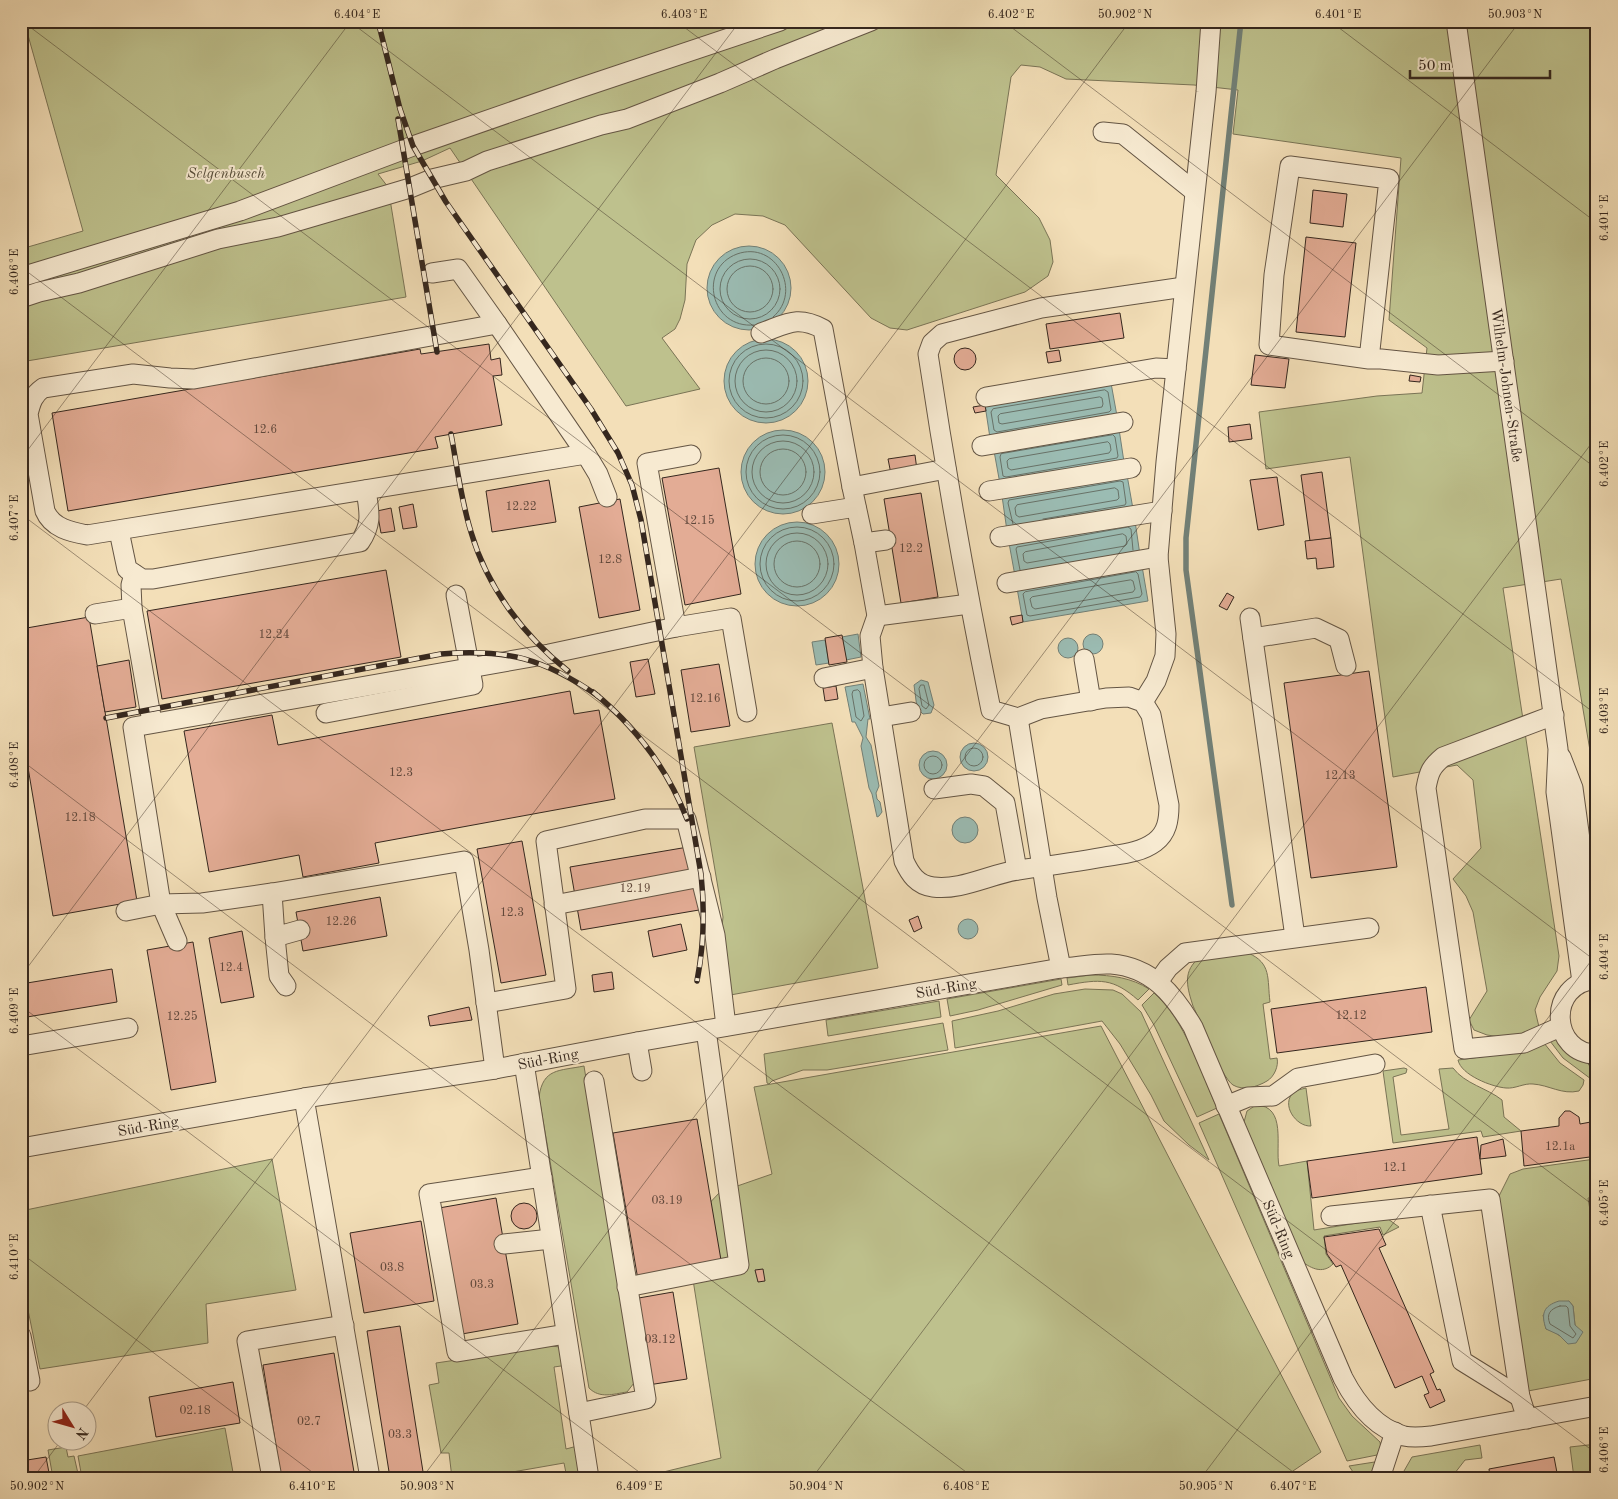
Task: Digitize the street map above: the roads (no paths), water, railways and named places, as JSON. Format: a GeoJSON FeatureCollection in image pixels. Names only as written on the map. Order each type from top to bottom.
{"type":"FeatureCollection","features":[{"type":"Feature","properties":{"kind":"street"},"geometry":{"type":"LineString","coordinates":[[21,278],[240,211],[422,142],[780,21]]}},
{"type":"Feature","properties":{"kind":"street"},"geometry":{"type":"LineString","coordinates":[[21,298],[39,292],[79,284],[218,238],[278,227],[410,188],[432,179],[466,172],[487,162],[601,125],[627,120],[871,21]]}},
{"type":"Feature","properties":{"kind":"street"},"geometry":{"type":"LineString","coordinates":[[1143,702],[1156,681],[1165,656],[1166,634],[1158,557],[1184,287],[1206,92],[1211,21]]}},
{"type":"Feature","properties":{"kind":"street","name":"Wilhelm-Johnen-Straße"},"geometry":{"type":"LineString","coordinates":[[1456,21],[1554,715],[1558,748],[1556,792],[1590,981],[1577,985],[1566,995],[1559,1010],[1560,1027]]}},
{"type":"Feature","properties":{"kind":"street"},"geometry":{"type":"LineString","coordinates":[[1103,132],[1123,134],[1194,191]]}},
{"type":"Feature","properties":{"kind":"street"},"geometry":{"type":"LineString","coordinates":[[1369,359],[1388,179],[1290,166],[1274,275],[1269,345],[1369,359],[1438,365],[1504,361]]}},
{"type":"Feature","properties":{"kind":"street"},"geometry":{"type":"LineString","coordinates":[[432,273],[458,269],[586,454],[598,474],[607,496]]}},
{"type":"Feature","properties":{"kind":"street"},"geometry":{"type":"LineString","coordinates":[[761,333],[795,321],[810,322],[823,329],[822,367],[852,487],[877,616],[870,636],[873,668],[904,861],[910,874],[920,883],[932,887],[947,888],[1017,870],[1042,868],[1141,850],[1156,842],[1164,833],[1169,818],[1169,806],[1151,715],[1143,702],[1129,697],[1092,701],[1042,709],[1018,718],[991,710],[969,604],[946,470],[928,354],[932,343],[942,334],[1041,308],[1184,287]]}},
{"type":"Feature","properties":{"kind":"street"},"geometry":{"type":"LineString","coordinates":[[497,324],[194,379],[133,374],[43,388],[36,393],[30,404],[28,414],[45,512],[49,520],[58,526],[87,536],[586,454]]}},
{"type":"Feature","properties":{"kind":"street"},"geometry":{"type":"LineString","coordinates":[[986,397],[1156,368],[1176,369]]}},
{"type":"Feature","properties":{"kind":"street"},"geometry":{"type":"LineString","coordinates":[[982,446],[1123,422]]}},
{"type":"Feature","properties":{"kind":"street"},"geometry":{"type":"LineString","coordinates":[[676,627],[646,463],[691,455]]}},
{"type":"Feature","properties":{"kind":"street"},"geometry":{"type":"LineString","coordinates":[[989,490],[1131,468]]}},
{"type":"Feature","properties":{"kind":"street"},"geometry":{"type":"LineString","coordinates":[[852,487],[946,470]]}},
{"type":"Feature","properties":{"kind":"street"},"geometry":{"type":"LineString","coordinates":[[119,531],[127,569],[142,579],[153,579],[360,542],[366,533],[370,518],[366,490]]}},
{"type":"Feature","properties":{"kind":"street"},"geometry":{"type":"LineString","coordinates":[[812,514],[856,507]]}},
{"type":"Feature","properties":{"kind":"street"},"geometry":{"type":"LineString","coordinates":[[1000,537],[1162,511]]}},
{"type":"Feature","properties":{"kind":"street"},"geometry":{"type":"LineString","coordinates":[[864,543],[886,540]]}},
{"type":"Feature","properties":{"kind":"street"},"geometry":{"type":"LineString","coordinates":[[1007,583],[1158,557]]}},
{"type":"Feature","properties":{"kind":"street"},"geometry":{"type":"LineString","coordinates":[[134,574],[131,585],[132,608],[152,722]]}},
{"type":"Feature","properties":{"kind":"street"},"geometry":{"type":"LineString","coordinates":[[326,713],[473,685],[456,595]]}},
{"type":"Feature","properties":{"kind":"street"},"geometry":{"type":"LineString","coordinates":[[877,616],[969,604]]}},
{"type":"Feature","properties":{"kind":"street"},"geometry":{"type":"LineString","coordinates":[[95,614],[132,608]]}},
{"type":"Feature","properties":{"kind":"street"},"geometry":{"type":"LineString","coordinates":[[177,941],[161,904],[133,727],[152,722],[548,654],[676,627],[731,618],[747,712]]}},
{"type":"Feature","properties":{"kind":"street"},"geometry":{"type":"LineString","coordinates":[[1250,618],[1295,937]]}},
{"type":"Feature","properties":{"kind":"street"},"geometry":{"type":"LineString","coordinates":[[1253,638],[1316,628],[1339,638],[1346,666]]}},
{"type":"Feature","properties":{"kind":"street"},"geometry":{"type":"LineString","coordinates":[[1084,659],[1092,701]]}},
{"type":"Feature","properties":{"kind":"street"},"geometry":{"type":"LineString","coordinates":[[824,678],[873,668]]}},
{"type":"Feature","properties":{"kind":"street"},"geometry":{"type":"LineString","coordinates":[[881,717],[911,712]]}},
{"type":"Feature","properties":{"kind":"street"},"geometry":{"type":"LineString","coordinates":[[1554,715],[1443,757],[1433,765],[1428,776],[1426,788],[1464,1049],[1524,1043],[1560,1027],[1567,1040],[1579,1050],[1597,1054]]}},
{"type":"Feature","properties":{"kind":"street"},"geometry":{"type":"LineString","coordinates":[[1018,718],[1042,868],[1061,968]]}},
{"type":"Feature","properties":{"kind":"street","name":"Wilhelm-Johnen-Straße"},"geometry":{"type":"LineString","coordinates":[[1558,748],[1572,788],[1597,964]]}},
{"type":"Feature","properties":{"kind":"street"},"geometry":{"type":"LineString","coordinates":[[934,789],[971,784],[984,786],[1005,803],[1017,870]]}},
{"type":"Feature","properties":{"kind":"street"},"geometry":{"type":"LineString","coordinates":[[486,1003],[566,989],[546,841],[645,819],[686,819],[715,935],[726,1026]]}},
{"type":"Feature","properties":{"kind":"street"},"geometry":{"type":"LineString","coordinates":[[126,911],[161,904],[202,903],[272,893],[464,861],[479,950],[495,1069]]}},
{"type":"Feature","properties":{"kind":"street"},"geometry":{"type":"LineString","coordinates":[[554,905],[701,878]]}},
{"type":"Feature","properties":{"kind":"street"},"geometry":{"type":"LineString","coordinates":[[272,893],[279,976],[286,986]]}},
{"type":"Feature","properties":{"kind":"street"},"geometry":{"type":"LineString","coordinates":[[1158,982],[1168,968],[1186,953],[1369,928]]}},
{"type":"Feature","properties":{"kind":"street"},"geometry":{"type":"LineString","coordinates":[[275,938],[300,930]]}},
{"type":"Feature","properties":{"kind":"street","name":"Süd-Ring"},"geometry":{"type":"LineString","coordinates":[[21,1148],[304,1098],[524,1064],[636,1042],[1061,968],[1110,964],[1134,968],[1158,982],[1170,992],[1193,1027],[1343,1378],[1351,1393],[1374,1420],[1405,1436],[1431,1436],[1597,1406]]}},
{"type":"Feature","properties":{"kind":"street"},"geometry":{"type":"LineString","coordinates":[[21,1046],[128,1028]]}},
{"type":"Feature","properties":{"kind":"street"},"geometry":{"type":"LineString","coordinates":[[627,1287],[739,1265],[706,1030]]}},
{"type":"Feature","properties":{"kind":"street"},"geometry":{"type":"LineString","coordinates":[[636,1042],[642,1071]]}},
{"type":"Feature","properties":{"kind":"street"},"geometry":{"type":"LineString","coordinates":[[524,1064],[589,1478]]}},
{"type":"Feature","properties":{"kind":"street"},"geometry":{"type":"LineString","coordinates":[[1226,1106],[1248,1097],[1273,1096],[1298,1078],[1375,1064]]}},
{"type":"Feature","properties":{"kind":"street"},"geometry":{"type":"LineString","coordinates":[[579,1413],[646,1399],[594,1081]]}},
{"type":"Feature","properties":{"kind":"street"},"geometry":{"type":"LineString","coordinates":[[304,1098],[370,1478]]}},
{"type":"Feature","properties":{"kind":"street"},"geometry":{"type":"LineString","coordinates":[[542,1178],[429,1194],[456,1352],[566,1334]]}},
{"type":"Feature","properties":{"kind":"street"},"geometry":{"type":"LineString","coordinates":[[1331,1216],[1490,1199],[1520,1397],[1528,1419]]}},
{"type":"Feature","properties":{"kind":"street"},"geometry":{"type":"LineString","coordinates":[[1430,1206],[1462,1361],[1520,1397]]}},
{"type":"Feature","properties":{"kind":"street"},"geometry":{"type":"LineString","coordinates":[[504,1244],[551,1239]]}},
{"type":"Feature","properties":{"kind":"street"},"geometry":{"type":"LineString","coordinates":[[272,1478],[250,1406],[245,1375],[247,1341],[344,1325]]}},
{"type":"Feature","properties":{"kind":"street"},"geometry":{"type":"LineString","coordinates":[[21,1336],[30,1380]]}},
{"type":"Feature","properties":{"kind":"street"},"geometry":{"type":"LineString","coordinates":[[1380,1478],[1395,1432]]}},
{"type":"Feature","properties":{"kind":"water"},"geometry":{"type":"Polygon","coordinates":[[[749,246],[772,253],[784,265],[791,288],[784,311],[772,323],[749,330],[726,323],[714,311],[707,288],[714,265],[726,253],[749,246]]]}},
{"type":"Feature","properties":{"kind":"water"},"geometry":{"type":"Polygon","coordinates":[[[766,339],[782,342],[796,351],[805,365],[808,381],[805,397],[796,411],[782,420],[766,423],[750,420],[736,411],[727,397],[724,381],[727,365],[736,351],[750,342],[766,339]]]}},
{"type":"Feature","properties":{"kind":"water"},"geometry":{"type":"Polygon","coordinates":[[[1111,383],[1117,416],[990,438],[985,405],[1111,383]]]}},
{"type":"Feature","properties":{"kind":"water"},"geometry":{"type":"Polygon","coordinates":[[[1119,429],[1124,462],[1000,484],[994,451],[1119,429]]]}},
{"type":"Feature","properties":{"kind":"water"},"geometry":{"type":"Polygon","coordinates":[[[783,430],[799,433],[813,442],[822,456],[825,472],[822,488],[813,502],[799,511],[783,514],[767,511],[753,502],[744,488],[741,472],[744,456],[753,442],[767,433],[783,430]]]}},
{"type":"Feature","properties":{"kind":"water"},"geometry":{"type":"Polygon","coordinates":[[[1127,475],[1133,509],[1007,531],[1002,496],[1127,475]]]}},
{"type":"Feature","properties":{"kind":"water"},"geometry":{"type":"Polygon","coordinates":[[[1135,521],[1140,555],[1015,576],[1009,543],[1135,521]]]}},
{"type":"Feature","properties":{"kind":"water"},"geometry":{"type":"Polygon","coordinates":[[[797,522],[813,525],[827,534],[836,548],[839,564],[836,580],[827,594],[813,603],[797,606],[781,603],[767,594],[758,580],[755,564],[758,548],[767,534],[781,525],[797,522]]]}},
{"type":"Feature","properties":{"kind":"water"},"geometry":{"type":"Polygon","coordinates":[[[1142,566],[1148,601],[1023,622],[1017,588],[1142,566]]]}},
{"type":"Feature","properties":{"kind":"water"},"geometry":{"type":"Polygon","coordinates":[[[858,634],[861,657],[846,660],[842,637],[858,634]]]}},
{"type":"Feature","properties":{"kind":"water"},"geometry":{"type":"Polygon","coordinates":[[[1089,634],[1097,634],[1103,640],[1103,648],[1097,654],[1089,654],[1083,648],[1083,640],[1089,634]]]}},
{"type":"Feature","properties":{"kind":"water"},"geometry":{"type":"Polygon","coordinates":[[[1064,638],[1072,638],[1078,644],[1078,652],[1072,658],[1064,658],[1058,652],[1058,644],[1064,638]]]}},
{"type":"Feature","properties":{"kind":"water"},"geometry":{"type":"Polygon","coordinates":[[[825,640],[829,663],[816,665],[812,642],[825,640]]]}},
{"type":"Feature","properties":{"kind":"water"},"geometry":{"type":"Polygon","coordinates":[[[921,680],[928,682],[934,705],[931,713],[923,714],[917,708],[914,685],[921,680]]]}},
{"type":"Feature","properties":{"kind":"water"},"geometry":{"type":"Polygon","coordinates":[[[863,684],[870,719],[868,719],[866,737],[871,745],[879,786],[876,793],[882,812],[877,817],[861,746],[863,738],[855,722],[852,722],[845,687],[863,684]]]}},
{"type":"Feature","properties":{"kind":"water"},"geometry":{"type":"Polygon","coordinates":[[[974,743],[984,747],[988,757],[984,767],[974,771],[964,767],[960,757],[964,747],[974,743]]]}},
{"type":"Feature","properties":{"kind":"water"},"geometry":{"type":"Polygon","coordinates":[[[933,751],[943,755],[947,765],[943,775],[933,779],[923,775],[919,765],[923,755],[933,751]]]}},
{"type":"Feature","properties":{"kind":"water"},"geometry":{"type":"Polygon","coordinates":[[[965,817],[974,821],[978,830],[974,839],[965,843],[956,839],[952,830],[956,821],[965,817]]]}},
{"type":"Feature","properties":{"kind":"water"},"geometry":{"type":"Polygon","coordinates":[[[964,919],[972,919],[978,925],[978,933],[972,939],[964,939],[958,933],[958,925],[964,919]]]}},
{"type":"Feature","properties":{"kind":"water"},"geometry":{"type":"Polygon","coordinates":[[[1559,1301],[1569,1301],[1573,1306],[1575,1325],[1583,1332],[1576,1343],[1568,1344],[1559,1335],[1546,1329],[1545,1311],[1550,1305],[1559,1301]]]}},
{"type":"Feature","properties":{"kind":"waterway"},"geometry":{"type":"LineString","coordinates":[[1232,905],[1186,570],[1186,538],[1241,21]]}},
{"type":"Feature","properties":{"kind":"railway"},"geometry":{"type":"LineString","coordinates":[[378,21],[400,109],[413,146],[446,202],[591,409],[618,453],[632,485],[641,520],[701,874],[703,928],[697,981]]}},
{"type":"Feature","properties":{"kind":"railway"},"geometry":{"type":"LineString","coordinates":[[398,119],[437,352]]}},
{"type":"Feature","properties":{"kind":"railway"},"geometry":{"type":"LineString","coordinates":[[451,434],[471,532],[487,572],[497,591],[522,626],[536,642],[568,671]]}},
{"type":"Feature","properties":{"kind":"railway"},"geometry":{"type":"LineString","coordinates":[[106,718],[441,654],[486,653],[524,659],[560,673],[598,696]]}},
{"type":"Feature","properties":{"kind":"railway"},"geometry":{"type":"LineString","coordinates":[[593,692],[623,719],[660,765],[687,819]]}},
{"type":"Feature","properties":{"kind":"park label","name":"Selgenbusch"},"geometry":{"type":"Point","coordinates":[226,173]}}]}
